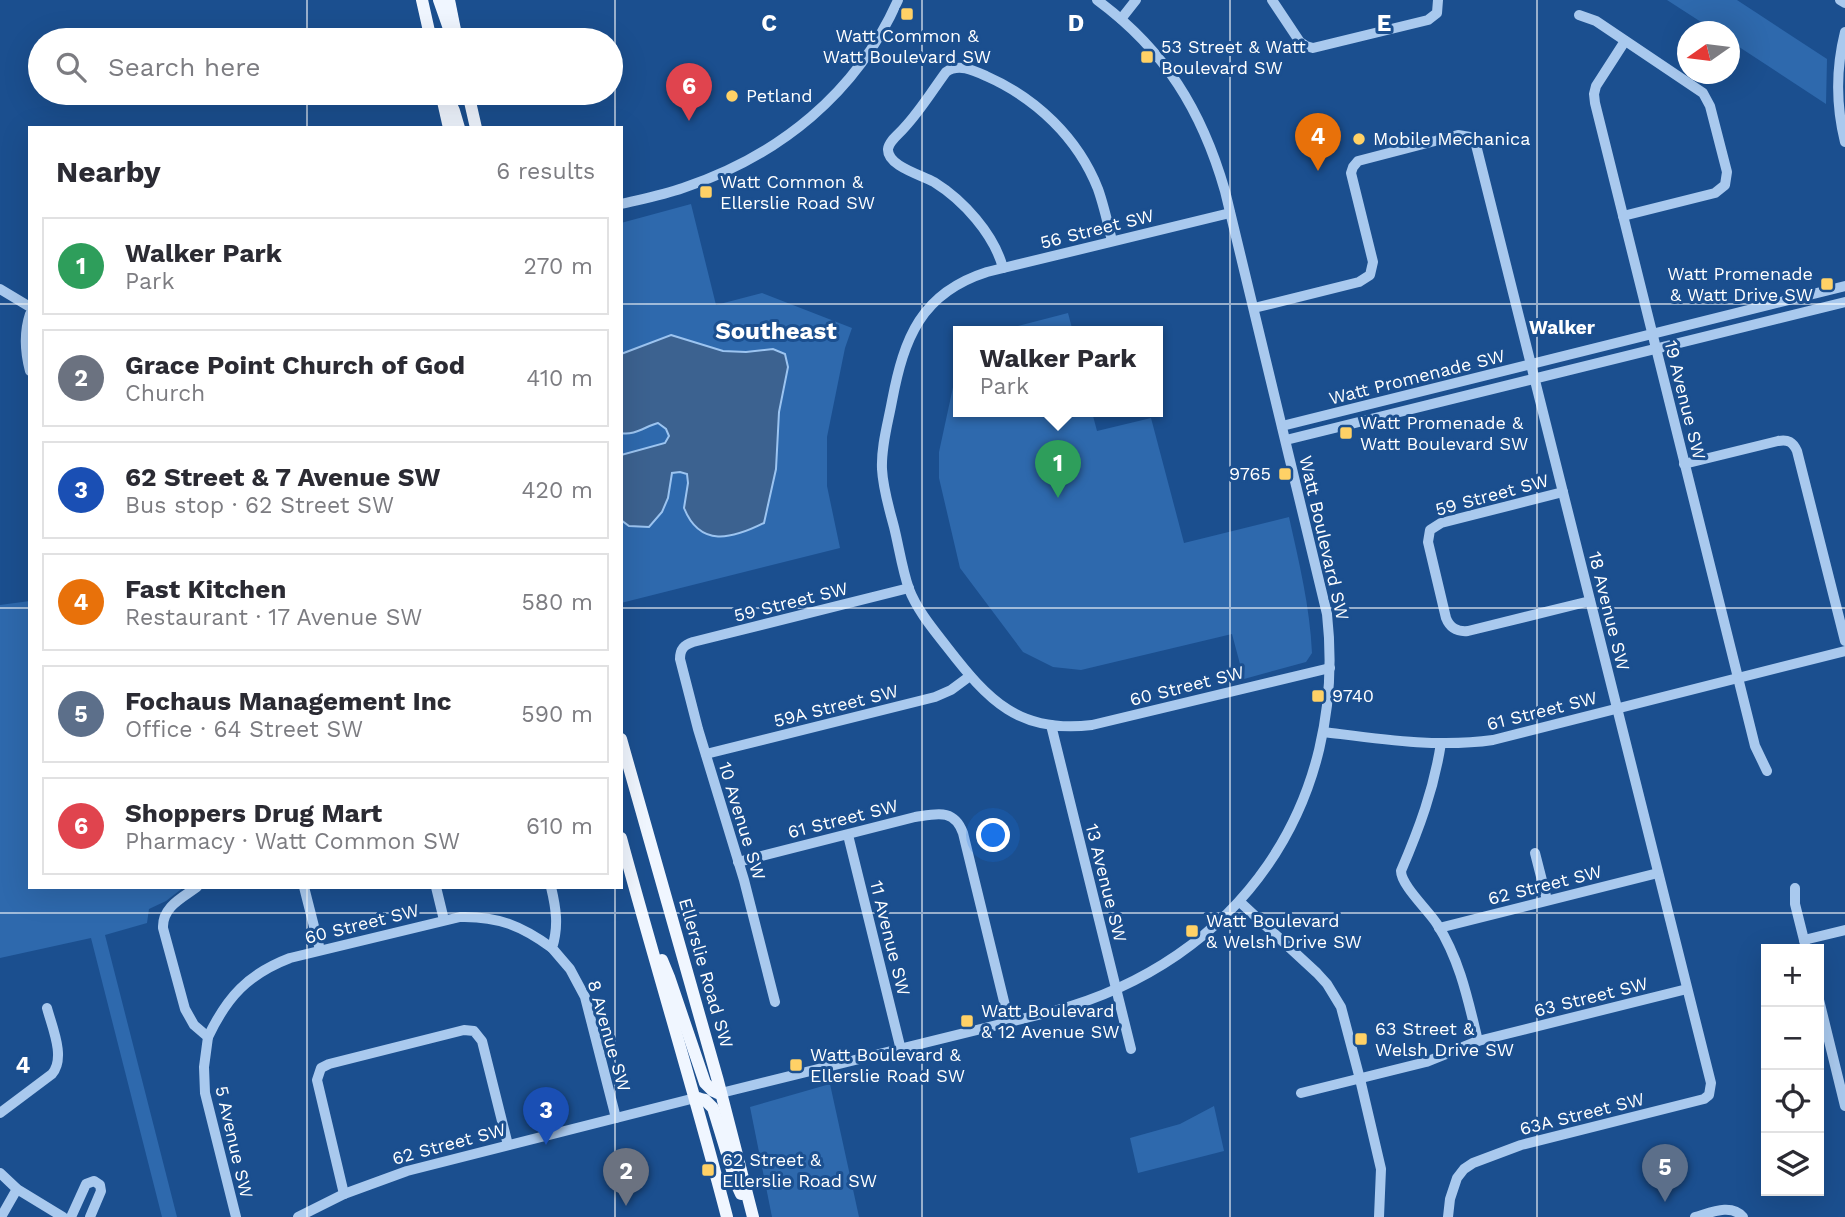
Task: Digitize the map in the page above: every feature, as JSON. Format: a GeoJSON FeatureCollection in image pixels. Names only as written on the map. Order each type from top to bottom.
{"type":"FeatureCollection","features":[{"type":"Feature","properties":{"kind":"main road"},"geometry":{"type":"LineString","coordinates":[[422,0],[428,28]]}},
{"type":"Feature","properties":{"kind":"main road"},"geometry":{"type":"LineString","coordinates":[[439,0],[450,28]]}},
{"type":"Feature","properties":{"kind":"main road"},"geometry":{"type":"LineString","coordinates":[[449,0],[453,28]]}},
{"type":"Feature","properties":{"kind":"main road"},"geometry":{"type":"LineString","coordinates":[[446,105],[449,126]]}},
{"type":"Feature","properties":{"kind":"main road"},"geometry":{"type":"LineString","coordinates":[[451,105],[458,126]]}},
{"type":"Feature","properties":{"kind":"main road"},"geometry":{"type":"LineString","coordinates":[[470,105],[475,126]]}},
{"type":"Feature","properties":{"kind":"main road","name":"Ellerslie Road SW"},"geometry":{"type":"LineString","coordinates":[[623,746],[722,1094],[752,1217]]}},
{"type":"Feature","properties":{"kind":"main road"},"geometry":{"type":"LineString","coordinates":[[623,845],[727,1217]]}},
{"type":"Feature","properties":{"kind":"main road"},"geometry":{"type":"LineString","coordinates":[[641,912],[669,977],[705,1083],[713,1091],[722,1094]]}},
{"type":"Feature","properties":{"kind":"main road"},"geometry":{"type":"LineString","coordinates":[[695,1098],[705,1101],[713,1108],[736,1183],[752,1217]]}},
{"type":"Feature","properties":{"kind":"street"},"geometry":{"type":"LineString","coordinates":[[623,203],[698,183],[751,158],[789,135],[824,107],[850,80],[876,43],[898,0]]}},
{"type":"Feature","properties":{"kind":"street","name":"Watt Boulevard SW"},"geometry":{"type":"LineString","coordinates":[[695,1098],[722,1094],[1072,1007],[1116,990],[1171,960],[1240,902],[1283,841],[1314,772],[1324,732],[1331,668],[1324,597],[1230,213],[1210,144],[1188,99],[1159,57],[1121,19],[1097,0]]}},
{"type":"Feature","properties":{"kind":"street"},"geometry":{"type":"LineString","coordinates":[[1121,19],[1136,0]]}},
{"type":"Feature","properties":{"kind":"street"},"geometry":{"type":"LineString","coordinates":[[1272,0],[1298,39],[1306,46],[1317,48],[1428,20],[1437,13],[1437,0]]}},
{"type":"Feature","properties":{"kind":"street"},"geometry":{"type":"LineString","coordinates":[[1840,0],[1845,3]]}},
{"type":"Feature","properties":{"kind":"street"},"geometry":{"type":"LineString","coordinates":[[1579,15],[1596,21],[1703,93],[1710,106],[1727,172],[1725,186],[1715,193],[1623,216]]}},
{"type":"Feature","properties":{"kind":"street"},"geometry":{"type":"LineString","coordinates":[[1845,32],[1838,87],[1840,121],[1845,142]]}},
{"type":"Feature","properties":{"kind":"street","name":"19 Avenue SW"},"geometry":{"type":"LineString","coordinates":[[1625,41],[1598,83],[1594,94],[1755,746],[1767,771]]}},
{"type":"Feature","properties":{"kind":"street"},"geometry":{"type":"LineString","coordinates":[[1003,268],[996,250],[964,207],[939,186],[895,163],[889,154],[891,142],[952,68],[965,68],[1007,86],[1037,106],[1058,126],[1084,161],[1097,187],[1112,241]]}},
{"type":"Feature","properties":{"kind":"street","name":"18 Avenue SW"},"geometry":{"type":"LineString","coordinates":[[1254,308],[1360,282],[1370,275],[1373,262],[1352,177],[1353,167],[1358,161],[1458,135],[1470,137],[1476,145],[1618,709],[1711,1083],[1709,1095]]}},
{"type":"Feature","properties":{"kind":"street","name":"56 Street SW"},"geometry":{"type":"LineString","coordinates":[[909,588],[882,472],[884,442],[897,371],[908,339],[925,313],[950,290],[971,278],[1230,213]]}},
{"type":"Feature","properties":{"kind":"street","name":"Watt Promenade SW"},"geometry":{"type":"LineString","coordinates":[[1282,426],[1845,286]]}},
{"type":"Feature","properties":{"kind":"street"},"geometry":{"type":"LineString","coordinates":[[0,289],[28,306]]}},
{"type":"Feature","properties":{"kind":"street","name":"Watt Promenade SW"},"geometry":{"type":"LineString","coordinates":[[1286,440],[1845,302]]}},
{"type":"Feature","properties":{"kind":"street"},"geometry":{"type":"LineString","coordinates":[[28,322],[28,360]]}},
{"type":"Feature","properties":{"kind":"street"},"geometry":{"type":"LineString","coordinates":[[1684,464],[1778,441],[1790,441],[1797,452],[1845,641]]}},
{"type":"Feature","properties":{"kind":"street","name":"59 Street SW"},"geometry":{"type":"LineString","coordinates":[[1563,492],[1441,523],[1430,530],[1427,542],[1446,618],[1451,627],[1459,631],[1590,601]]}},
{"type":"Feature","properties":{"kind":"street","name":"59 Street SW"},"geometry":{"type":"LineString","coordinates":[[682,649],[693,642],[909,588]]}},
{"type":"Feature","properties":{"kind":"street","name":"60 Street SW"},"geometry":{"type":"LineString","coordinates":[[909,588],[926,619],[982,691],[1002,707],[1025,718],[1051,725],[1092,725],[1331,668]]}},
{"type":"Feature","properties":{"kind":"street","name":"10 Avenue SW"},"geometry":{"type":"LineString","coordinates":[[682,649],[681,659],[706,754],[775,1002]]}},
{"type":"Feature","properties":{"kind":"street","name":"61 Street SW"},"geometry":{"type":"LineString","coordinates":[[1324,732],[1441,743],[1493,740],[1845,651]]}},
{"type":"Feature","properties":{"kind":"street","name":"59A Street SW"},"geometry":{"type":"LineString","coordinates":[[706,754],[935,697],[970,677]]}},
{"type":"Feature","properties":{"kind":"street","name":"13 Avenue SW"},"geometry":{"type":"LineString","coordinates":[[1051,725],[1130,1049]]}},
{"type":"Feature","properties":{"kind":"street"},"geometry":{"type":"LineString","coordinates":[[1441,743],[1431,793],[1401,874],[1406,886],[1439,928],[1460,971],[1478,1041]]}},
{"type":"Feature","properties":{"kind":"street","name":"61 Street SW"},"geometry":{"type":"LineString","coordinates":[[738,862],[903,820],[949,815],[956,819],[963,832],[1009,1023]]}},
{"type":"Feature","properties":{"kind":"street","name":"11 Avenue SW"},"geometry":{"type":"LineString","coordinates":[[848,835],[901,1050]]}},
{"type":"Feature","properties":{"kind":"street"},"geometry":{"type":"LineString","coordinates":[[1535,853],[1547,900]]}},
{"type":"Feature","properties":{"kind":"street","name":"62 Street SW"},"geometry":{"type":"LineString","coordinates":[[1439,928],[1658,873]]}},
{"type":"Feature","properties":{"kind":"street"},"geometry":{"type":"LineString","coordinates":[[1795,888],[1795,904],[1805,944]]}},
{"type":"Feature","properties":{"kind":"street"},"geometry":{"type":"LineString","coordinates":[[194,889],[167,909],[163,928],[185,1009],[194,1025],[208,1037]]}},
{"type":"Feature","properties":{"kind":"street"},"geometry":{"type":"LineString","coordinates":[[305,889],[320,950]]}},
{"type":"Feature","properties":{"kind":"street"},"geometry":{"type":"LineString","coordinates":[[436,889],[444,920]]}},
{"type":"Feature","properties":{"kind":"street"},"geometry":{"type":"LineString","coordinates":[[551,889],[557,920],[552,947]]}},
{"type":"Feature","properties":{"kind":"street"},"geometry":{"type":"LineString","coordinates":[[1240,902],[1317,973],[1341,1007],[1381,1169],[1380,1217]]}},
{"type":"Feature","properties":{"kind":"street","name":"60 Street SW"},"geometry":{"type":"LineString","coordinates":[[208,1037],[226,1005],[252,977],[277,962],[320,950],[444,920],[472,917],[500,920],[525,930],[552,947]]}},
{"type":"Feature","properties":{"kind":"street"},"geometry":{"type":"LineString","coordinates":[[1808,944],[1845,930]]}},
{"type":"Feature","properties":{"kind":"street","name":"8 Avenue SW"},"geometry":{"type":"LineString","coordinates":[[552,947],[570,969],[585,997],[616,1118]]}},
{"type":"Feature","properties":{"kind":"street","name":"63 Street SW"},"geometry":{"type":"LineString","coordinates":[[1301,1093],[1426,1062],[1478,1041],[1687,989]]}},
{"type":"Feature","properties":{"kind":"street"},"geometry":{"type":"LineString","coordinates":[[0,1113],[57,1068],[59,1055],[47,1007]]}},
{"type":"Feature","properties":{"kind":"street"},"geometry":{"type":"LineString","coordinates":[[1821,1007],[1845,1106]]}},
{"type":"Feature","properties":{"kind":"street"},"geometry":{"type":"LineString","coordinates":[[344,1194],[317,1080],[324,1065],[464,1030],[476,1032],[482,1041],[508,1145]]}},
{"type":"Feature","properties":{"kind":"street","name":"5 Avenue SW"},"geometry":{"type":"LineString","coordinates":[[208,1037],[204,1068],[205,1093],[236,1217]]}},
{"type":"Feature","properties":{"kind":"street","name":"63A Street SW"},"geometry":{"type":"LineString","coordinates":[[1448,1217],[1453,1188],[1464,1169],[1473,1163],[1511,1149],[1704,1100],[1709,1095]]}},
{"type":"Feature","properties":{"kind":"street","name":"62 Street SW"},"geometry":{"type":"LineString","coordinates":[[298,1217],[344,1194],[407,1171],[695,1098]]}},
{"type":"Feature","properties":{"kind":"street"},"geometry":{"type":"LineString","coordinates":[[0,1173],[17,1189],[63,1217]]}},
{"type":"Feature","properties":{"kind":"street"},"geometry":{"type":"LineString","coordinates":[[71,1217],[84,1187],[88,1182],[94,1181],[100,1185],[101,1191],[90,1217]]}},
{"type":"Feature","properties":{"kind":"street"},"geometry":{"type":"LineString","coordinates":[[1,1217],[17,1189]]}},
{"type":"Feature","properties":{"kind":"street"},"geometry":{"type":"LineString","coordinates":[[1695,1217],[1727,1209],[1741,1214]]}},
{"type":"Feature","properties":{"kind":"shaded area"},"geometry":{"type":"Polygon","coordinates":[[[1667,0],[1737,0],[1827,59],[1826,104],[1740,48],[1740,21],[1700,21],[1667,0]]]}},
{"type":"Feature","properties":{"kind":"shaded area"},"geometry":{"type":"Polygon","coordinates":[[[691,204],[716,305],[762,293],[852,328],[845,348],[827,437],[827,486],[840,548],[623,602],[623,222],[691,204]]]}},
{"type":"Feature","properties":{"kind":"shaded area"},"geometry":{"type":"Polygon","coordinates":[[[1068,313],[1071,326],[1018,326],[1068,313]]]}},
{"type":"Feature","properties":{"kind":"shaded area"},"geometry":{"type":"Polygon","coordinates":[[[671,335],[723,351],[773,349],[785,354],[788,367],[779,412],[776,469],[764,523],[729,536],[708,535],[691,521],[684,508],[687,474],[680,472],[672,473],[668,498],[662,512],[649,527],[629,526],[623,522],[623,454],[665,443],[669,436],[666,429],[658,423],[623,433],[623,353],[671,335]]]}},
{"type":"Feature","properties":{"kind":"shaded area"},"geometry":{"type":"Polygon","coordinates":[[[953,387],[953,417],[1093,417],[1097,431],[1151,418],[1184,543],[1289,517],[1309,619],[1312,653],[1306,662],[1244,679],[1232,634],[1081,670],[1053,667],[1023,652],[960,568],[939,478],[939,452],[953,387]]]}},
{"type":"Feature","properties":{"kind":"shaded area"},"geometry":{"type":"Polygon","coordinates":[[[28,601],[28,889],[181,889],[166,901],[149,909],[147,923],[105,935],[177,1217],[162,1217],[91,938],[0,958],[0,605],[28,601]]]}},
{"type":"Feature","properties":{"kind":"shaded area"},"geometry":{"type":"Polygon","coordinates":[[[830,1084],[859,1217],[772,1217],[750,1107],[830,1084]]]}},
{"type":"Feature","properties":{"kind":"shaded area"},"geometry":{"type":"Polygon","coordinates":[[[1214,1106],[1224,1151],[1138,1173],[1130,1138],[1180,1124],[1214,1106]]]}},
{"type":"Feature","properties":{"kind":"place","name":"Watt Common & Watt Boulevard SW"},"geometry":{"type":"Point","coordinates":[907,14]}},
{"type":"Feature","properties":{"kind":"place","name":"53 Street & Watt Boulevard SW"},"geometry":{"type":"Point","coordinates":[1147,57]}},
{"type":"Feature","properties":{"kind":"place","name":"Petland"},"geometry":{"type":"Point","coordinates":[732,96]}},
{"type":"Feature","properties":{"kind":"place","name":"Shoppers Drug Mart"},"geometry":{"type":"Point","coordinates":[689,121]}},
{"type":"Feature","properties":{"kind":"place","name":"Mobile Mechanica"},"geometry":{"type":"Point","coordinates":[1359,139]}},
{"type":"Feature","properties":{"kind":"place","name":"Fast Kitchen"},"geometry":{"type":"Point","coordinates":[1318,171]}},
{"type":"Feature","properties":{"kind":"place","name":"Watt Common & Ellerslie Road SW"},"geometry":{"type":"Point","coordinates":[706,192]}},
{"type":"Feature","properties":{"kind":"place","name":"Watt Promenade & Watt Drive SW"},"geometry":{"type":"Point","coordinates":[1827,284]}},
{"type":"Feature","properties":{"kind":"place","name":"Watt Promenade & Watt Boulevard SW"},"geometry":{"type":"Point","coordinates":[1346,433]}},
{"type":"Feature","properties":{"kind":"place","name":"9765"},"geometry":{"type":"Point","coordinates":[1285,474]}},
{"type":"Feature","properties":{"kind":"place","name":"Walker Park"},"geometry":{"type":"Point","coordinates":[1058,498]}},
{"type":"Feature","properties":{"kind":"place","name":"9740"},"geometry":{"type":"Point","coordinates":[1318,696]}},
{"type":"Feature","properties":{"kind":"place","name":"Watt Boulevard & Welsh Drive SW"},"geometry":{"type":"Point","coordinates":[1192,931]}},
{"type":"Feature","properties":{"kind":"place","name":"Watt Boulevard & 12 Avenue SW"},"geometry":{"type":"Point","coordinates":[967,1021]}},
{"type":"Feature","properties":{"kind":"place","name":"63 Street & Welsh Drive SW"},"geometry":{"type":"Point","coordinates":[1361,1039]}},
{"type":"Feature","properties":{"kind":"place","name":"Watt Boulevard & Ellerslie Road SW"},"geometry":{"type":"Point","coordinates":[796,1065]}},
{"type":"Feature","properties":{"kind":"place","name":"62 Street & 7 Avenue SW"},"geometry":{"type":"Point","coordinates":[546,1145]}},
{"type":"Feature","properties":{"kind":"place","name":"62 Street & Ellerslie Road SW"},"geometry":{"type":"Point","coordinates":[708,1170]}},
{"type":"Feature","properties":{"kind":"place","name":"Fochaus Management Inc"},"geometry":{"type":"Point","coordinates":[1665,1202]}},
{"type":"Feature","properties":{"kind":"place","name":"Grace Point Church of God"},"geometry":{"type":"Point","coordinates":[626,1206]}},
{"type":"Feature","properties":{"kind":"district","name":"Walker"},"geometry":{"type":"Point","coordinates":[1562,327]}},
{"type":"Feature","properties":{"kind":"district","name":"Southeast"},"geometry":{"type":"Point","coordinates":[776,331]}}]}
